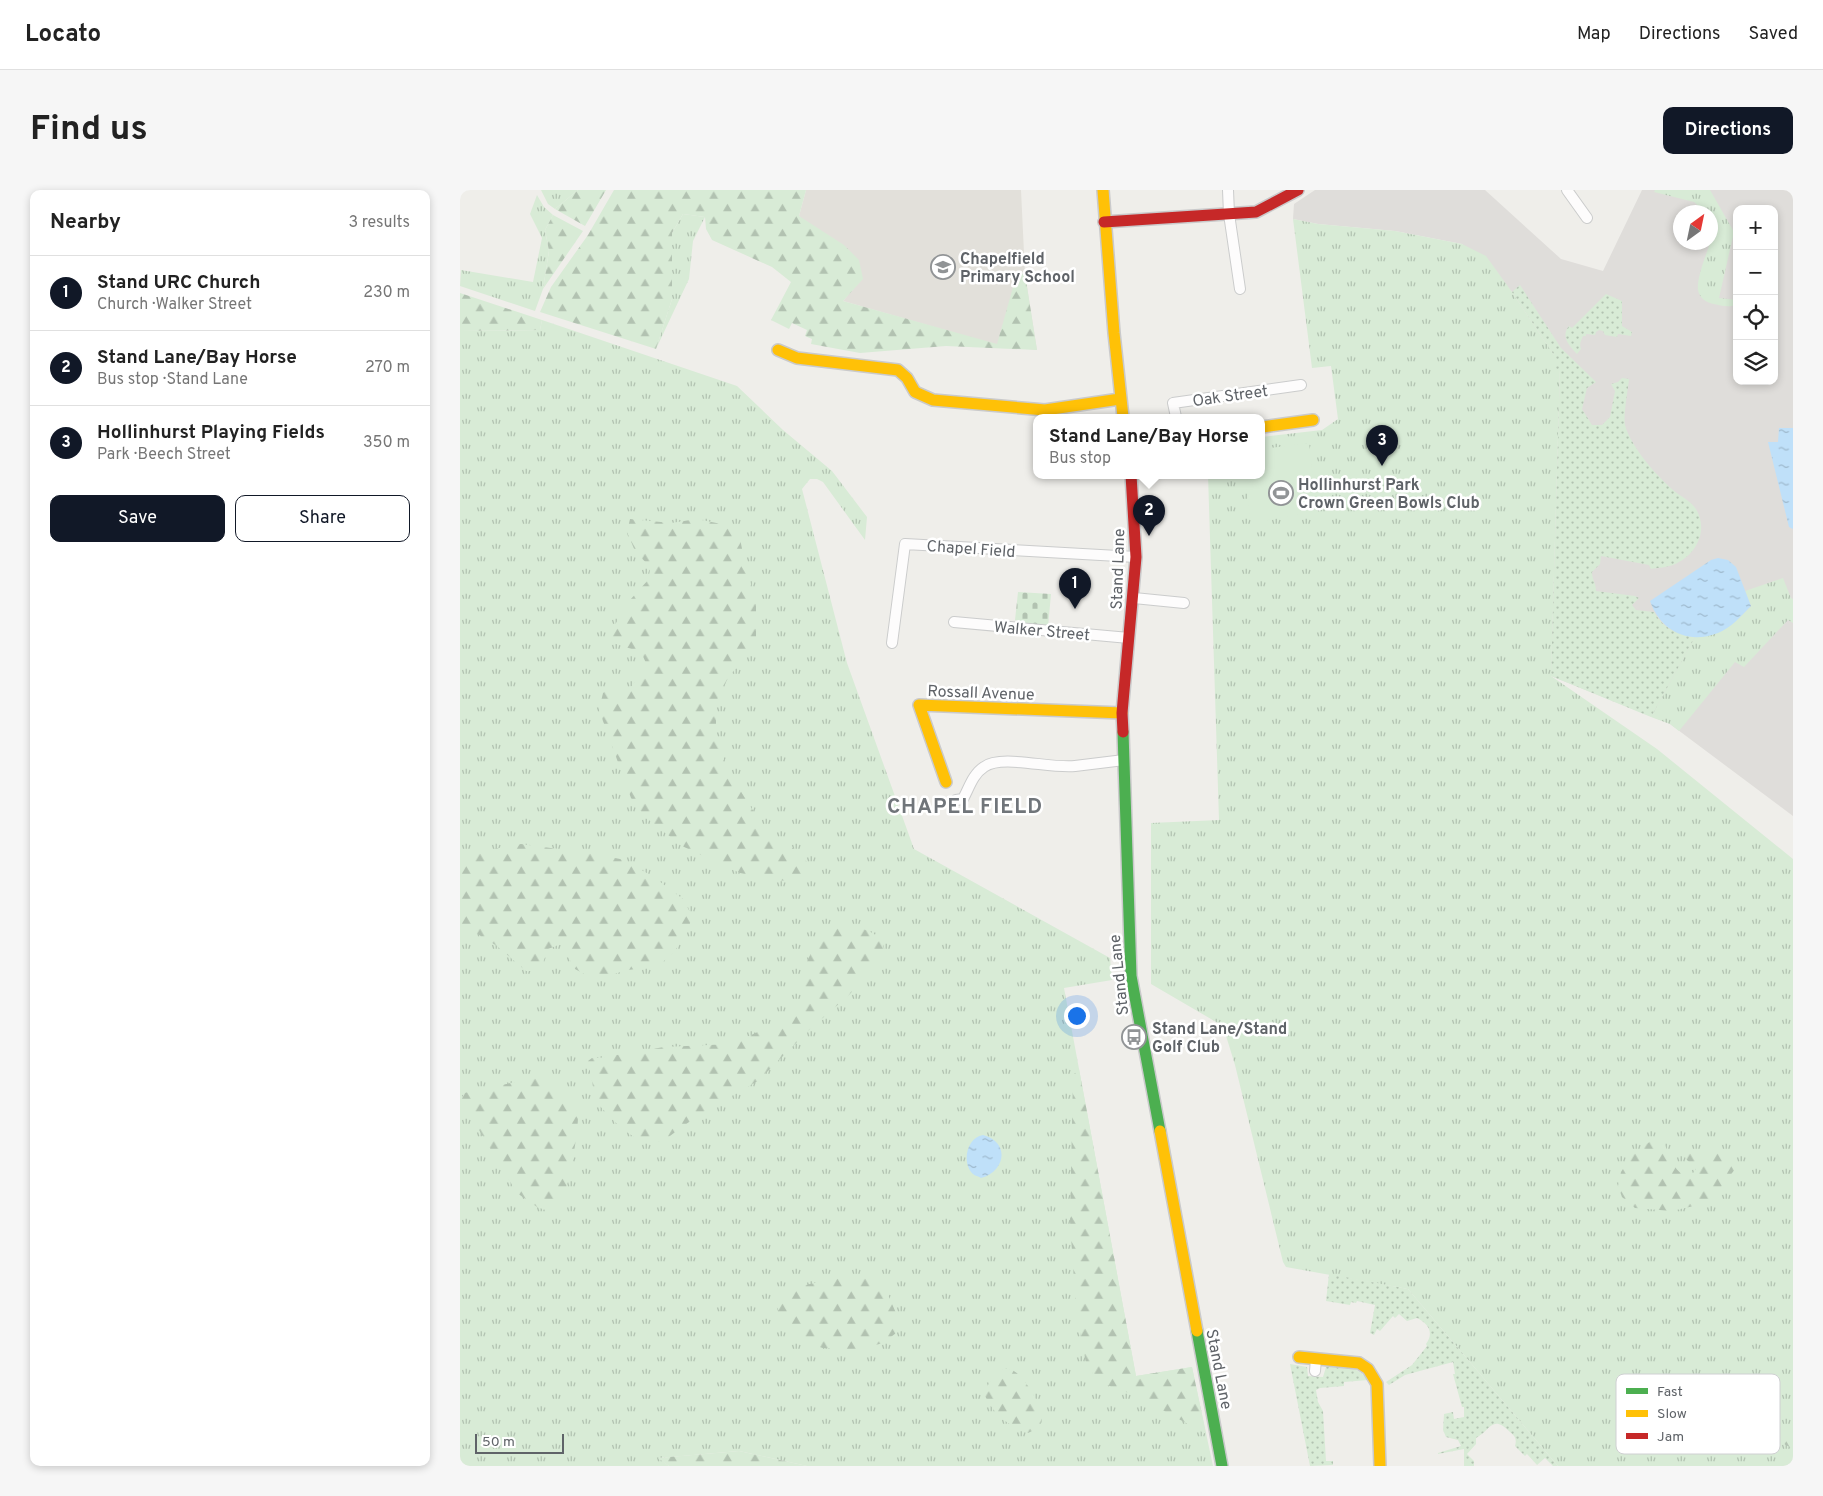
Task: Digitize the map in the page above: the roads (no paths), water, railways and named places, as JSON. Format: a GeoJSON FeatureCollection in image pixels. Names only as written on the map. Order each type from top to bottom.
{"type":"FeatureCollection","features":[{"type":"Feature","properties":{"kind":"street"},"geometry":{"type":"LineString","coordinates":[[1103,190],[1104,222],[1122,414]]}},
{"type":"Feature","properties":{"kind":"street"},"geometry":{"type":"LineString","coordinates":[[1228,190],[1229,214],[1240,289]]}},
{"type":"Feature","properties":{"kind":"street"},"geometry":{"type":"LineString","coordinates":[[1104,222],[1256,212],[1298,190]]}},
{"type":"Feature","properties":{"kind":"street"},"geometry":{"type":"LineString","coordinates":[[1567,190],[1588,218]]}},
{"type":"Feature","properties":{"kind":"street"},"geometry":{"type":"LineString","coordinates":[[778,350],[798,358],[898,370],[907,378],[915,392],[933,400],[1045,410],[1120,399]]}},
{"type":"Feature","properties":{"kind":"street","name":"Oak Street"},"geometry":{"type":"LineString","coordinates":[[1176,414],[1174,403],[1302,385]]}},
{"type":"Feature","properties":{"kind":"street"},"geometry":{"type":"LineString","coordinates":[[1265,427],[1313,420]]}},
{"type":"Feature","properties":{"kind":"street","name":"Stand Lane"},"geometry":{"type":"LineString","coordinates":[[1131,479],[1136,557],[1134,598],[1122,712],[1131,976],[1222,1466]]}},
{"type":"Feature","properties":{"kind":"street","name":"Chapel Field"},"geometry":{"type":"LineString","coordinates":[[892,643],[905,544],[1136,557]]}},
{"type":"Feature","properties":{"kind":"street"},"geometry":{"type":"LineString","coordinates":[[1134,598],[1184,603]]}},
{"type":"Feature","properties":{"kind":"street","name":"Walker Street"},"geometry":{"type":"LineString","coordinates":[[954,622],[1129,638]]}},
{"type":"Feature","properties":{"kind":"street","name":"Rossall Avenue"},"geometry":{"type":"LineString","coordinates":[[946,782],[919,706],[1122,712]]}},
{"type":"Feature","properties":{"kind":"street"},"geometry":{"type":"LineString","coordinates":[[956,800],[962,799],[974,778],[984,767],[996,762],[1074,766],[1124,760]]}},
{"type":"Feature","properties":{"kind":"street"},"geometry":{"type":"LineString","coordinates":[[1299,1357],[1359,1363],[1372,1374],[1376,1384],[1380,1466]]}},
{"type":"Feature","properties":{"kind":"street"},"geometry":{"type":"LineString","coordinates":[[1315,1372],[1316,1359]]}},
{"type":"Feature","properties":{"kind":"water"},"geometry":{"type":"Polygon","coordinates":[[[1779,428],[1793,428],[1793,529],[1789,527],[1768,442],[1778,442],[1779,428]]]}},
{"type":"Feature","properties":{"kind":"water"},"geometry":{"type":"Polygon","coordinates":[[[1718,558],[1728,560],[1736,567],[1751,606],[1727,628],[1707,636],[1685,636],[1668,627],[1660,620],[1650,601],[1711,560],[1718,558]]]}},
{"type":"Feature","properties":{"kind":"water"},"geometry":{"type":"Polygon","coordinates":[[[983,1135],[998,1144],[1002,1156],[996,1169],[981,1178],[974,1175],[969,1169],[967,1157],[973,1140],[983,1135]]]}},
{"type":"Feature","properties":{"kind":"place","name":"Chapelfield Primary School"},"geometry":{"type":"Point","coordinates":[943,267]}},
{"type":"Feature","properties":{"kind":"place","name":"Hollinhurst Playing Fields"},"geometry":{"type":"Point","coordinates":[1382,466]}},
{"type":"Feature","properties":{"kind":"place","name":"Hollinhurst Park Crown Green Bowls Club"},"geometry":{"type":"Point","coordinates":[1281,493]}},
{"type":"Feature","properties":{"kind":"place","name":"Stand Lane/Bay Horse"},"geometry":{"type":"Point","coordinates":[1149,536]}},
{"type":"Feature","properties":{"kind":"place","name":"Stand URC Church"},"geometry":{"type":"Point","coordinates":[1075,609]}},
{"type":"Feature","properties":{"kind":"place","name":"Stand Lane/Stand Golf Club"},"geometry":{"type":"Point","coordinates":[1134,1037]}},
{"type":"Feature","properties":{"kind":"district","name":"CHAPEL FIELD"},"geometry":{"type":"Point","coordinates":[965,806]}}]}
